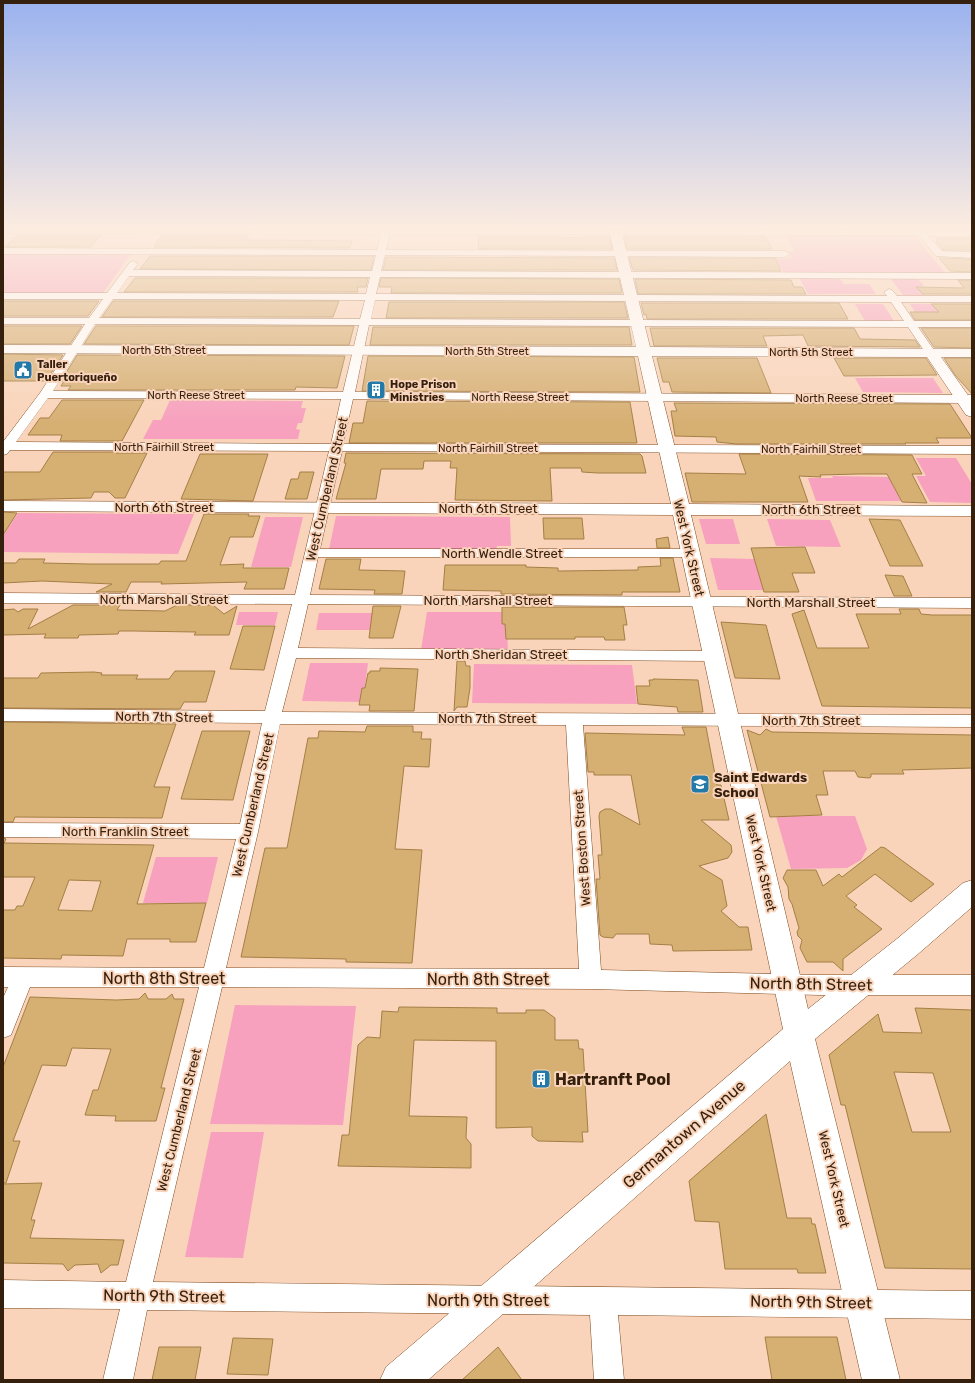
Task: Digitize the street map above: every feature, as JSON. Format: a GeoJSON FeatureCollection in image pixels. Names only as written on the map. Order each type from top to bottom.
{"type":"FeatureCollection","features":[{"type":"Feature","properties":{"kind":"street","name":"West York Street"},"geometry":{"type":"LineString","coordinates":[[630,295],[681,509],[713,656],[729,719],[799,1034],[881,1380]]}},
{"type":"Feature","properties":{"kind":"street"},"geometry":{"type":"LineString","coordinates":[[890,295],[931,353],[967,399],[972,412]]}},
{"type":"Feature","properties":{"kind":"street"},"geometry":{"type":"LineString","coordinates":[[3,296],[972,299]]}},
{"type":"Feature","properties":{"kind":"street"},"geometry":{"type":"LineString","coordinates":[[4,448],[45,394],[110,296]]}},
{"type":"Feature","properties":{"kind":"street","name":"West Cumberland Street"},"geometry":{"type":"LineString","coordinates":[[118,1380],[136,1296],[248,832],[272,718],[289,653],[370,297]]}},
{"type":"Feature","properties":{"kind":"street"},"geometry":{"type":"LineString","coordinates":[[3,321],[972,324]]}},
{"type":"Feature","properties":{"kind":"street","name":"North 5th Street"},"geometry":{"type":"LineString","coordinates":[[3,349],[972,353]]}},
{"type":"Feature","properties":{"kind":"street","name":"North Reese Street"},"geometry":{"type":"LineString","coordinates":[[45,394],[967,399]]}},
{"type":"Feature","properties":{"kind":"street","name":"North Fairhill Street"},"geometry":{"type":"LineString","coordinates":[[4,448],[336,447],[972,450]]}},
{"type":"Feature","properties":{"kind":"street","name":"North 6th Street"},"geometry":{"type":"LineString","coordinates":[[3,506],[972,510]]}},
{"type":"Feature","properties":{"kind":"street","name":"North Wendle Street"},"geometry":{"type":"LineString","coordinates":[[312,553],[691,553]]}},
{"type":"Feature","properties":{"kind":"street","name":"North Marshall Street"},"geometry":{"type":"LineString","coordinates":[[3,598],[972,603]]}},
{"type":"Feature","properties":{"kind":"street","name":"North Sheridan Street"},"geometry":{"type":"LineString","coordinates":[[289,653],[713,656]]}},
{"type":"Feature","properties":{"kind":"street","name":"North 7th Street"},"geometry":{"type":"LineString","coordinates":[[3,715],[272,718],[574,718],[972,721]]}},
{"type":"Feature","properties":{"kind":"street","name":"West Boston Street"},"geometry":{"type":"LineString","coordinates":[[574,718],[591,979]]}},
{"type":"Feature","properties":{"kind":"street","name":"North Franklin Street"},"geometry":{"type":"LineString","coordinates":[[3,830],[248,832]]}},
{"type":"Feature","properties":{"kind":"street","name":"Germantown Avenue"},"geometry":{"type":"LineString","coordinates":[[399,1380],[799,1034],[972,891]]}},
{"type":"Feature","properties":{"kind":"street"},"geometry":{"type":"LineString","coordinates":[[3,1028],[13,977]]}},
{"type":"Feature","properties":{"kind":"street","name":"North 8th Street"},"geometry":{"type":"LineString","coordinates":[[13,977],[591,979],[788,984],[972,985]]}},
{"type":"Feature","properties":{"kind":"street","name":"North 9th Street"},"geometry":{"type":"LineString","coordinates":[[3,1294],[972,1304]]}},
{"type":"Feature","properties":{"kind":"street"},"geometry":{"type":"LineString","coordinates":[[602,1300],[609,1380]]}},
{"type":"Feature","properties":{"kind":"shaded area"},"geometry":{"type":"Polygon","coordinates":[[[855,304],[883,304],[894,321],[865,321],[855,304]]]}},
{"type":"Feature","properties":{"kind":"shaded area"},"geometry":{"type":"Polygon","coordinates":[[[910,304],[936,304],[942,312],[915,312],[910,304]]]}},
{"type":"Feature","properties":{"kind":"shaded area"},"geometry":{"type":"Polygon","coordinates":[[[855,378],[933,378],[943,393],[863,392],[855,378]]]}},
{"type":"Feature","properties":{"kind":"shaded area"},"geometry":{"type":"Polygon","coordinates":[[[170,400],[303,401],[301,408],[306,408],[302,423],[298,423],[296,429],[300,430],[298,439],[143,439],[153,420],[161,420],[170,400]]]}},
{"type":"Feature","properties":{"kind":"shaded area"},"geometry":{"type":"Polygon","coordinates":[[[916,458],[956,458],[972,484],[972,503],[930,502],[916,476],[926,476],[916,458]]]}},
{"type":"Feature","properties":{"kind":"shaded area"},"geometry":{"type":"Polygon","coordinates":[[[832,476],[889,477],[901,501],[816,501],[808,478],[833,478],[832,476]]]}},
{"type":"Feature","properties":{"kind":"shaded area"},"geometry":{"type":"Polygon","coordinates":[[[18,513],[194,514],[178,554],[3,552],[3,536],[18,513]]]}},
{"type":"Feature","properties":{"kind":"shaded area"},"geometry":{"type":"Polygon","coordinates":[[[336,516],[510,517],[511,546],[497,546],[496,550],[329,549],[336,516]]]}},
{"type":"Feature","properties":{"kind":"shaded area"},"geometry":{"type":"Polygon","coordinates":[[[265,517],[303,517],[291,567],[251,567],[265,517]]]}},
{"type":"Feature","properties":{"kind":"shaded area"},"geometry":{"type":"Polygon","coordinates":[[[699,519],[733,519],[740,544],[706,544],[699,519]]]}},
{"type":"Feature","properties":{"kind":"shaded area"},"geometry":{"type":"Polygon","coordinates":[[[767,519],[830,520],[841,547],[776,546],[767,519]]]}},
{"type":"Feature","properties":{"kind":"shaded area"},"geometry":{"type":"Polygon","coordinates":[[[710,558],[756,559],[765,590],[718,590],[710,558]]]}},
{"type":"Feature","properties":{"kind":"shaded area"},"geometry":{"type":"Polygon","coordinates":[[[239,612],[278,612],[275,625],[236,625],[239,612]]]}},
{"type":"Feature","properties":{"kind":"shaded area"},"geometry":{"type":"Polygon","coordinates":[[[427,612],[506,612],[508,650],[421,650],[427,612]]]}},
{"type":"Feature","properties":{"kind":"shaded area"},"geometry":{"type":"Polygon","coordinates":[[[319,613],[373,613],[370,630],[316,630],[319,613]]]}},
{"type":"Feature","properties":{"kind":"shaded area"},"geometry":{"type":"Polygon","coordinates":[[[310,663],[368,663],[363,702],[302,701],[310,663]]]}},
{"type":"Feature","properties":{"kind":"shaded area"},"geometry":{"type":"Polygon","coordinates":[[[474,664],[632,665],[637,704],[472,703],[474,664]]]}},
{"type":"Feature","properties":{"kind":"shaded area"},"geometry":{"type":"Polygon","coordinates":[[[776,816],[855,816],[867,849],[861,860],[847,868],[791,869],[776,816]]]}},
{"type":"Feature","properties":{"kind":"shaded area"},"geometry":{"type":"Polygon","coordinates":[[[156,857],[218,857],[207,903],[143,903],[156,857]]]}},
{"type":"Feature","properties":{"kind":"shaded area"},"geometry":{"type":"Polygon","coordinates":[[[235,1005],[356,1006],[343,1125],[210,1124],[235,1005]]]}},
{"type":"Feature","properties":{"kind":"shaded area"},"geometry":{"type":"Polygon","coordinates":[[[211,1132],[264,1132],[243,1258],[185,1257],[211,1132]]]}},
{"type":"Feature","properties":{"kind":"building"},"geometry":{"type":"Polygon","coordinates":[[[3,301],[99,301],[88,316],[3,316],[3,301]]]}},
{"type":"Feature","properties":{"kind":"building"},"geometry":{"type":"Polygon","coordinates":[[[113,301],[339,301],[333,317],[102,317],[113,301]]]}},
{"type":"Feature","properties":{"kind":"building"},"geometry":{"type":"Polygon","coordinates":[[[389,302],[624,302],[628,318],[386,318],[389,302]]]}},
{"type":"Feature","properties":{"kind":"building"},"geometry":{"type":"Polygon","coordinates":[[[641,303],[839,303],[848,319],[647,319],[646,314],[644,315],[641,303]]]}},
{"type":"Feature","properties":{"kind":"building"},"geometry":{"type":"Polygon","coordinates":[[[931,304],[972,304],[972,320],[915,320],[910,312],[939,312],[931,304]]]}},
{"type":"Feature","properties":{"kind":"building"},"geometry":{"type":"Polygon","coordinates":[[[3,326],[82,326],[70,344],[3,344],[3,326]]]}},
{"type":"Feature","properties":{"kind":"building"},"geometry":{"type":"Polygon","coordinates":[[[96,326],[354,326],[349,345],[84,344],[96,326]]]}},
{"type":"Feature","properties":{"kind":"building"},"geometry":{"type":"Polygon","coordinates":[[[373,327],[629,327],[632,345],[370,345],[373,327]]]}},
{"type":"Feature","properties":{"kind":"building"},"geometry":{"type":"Polygon","coordinates":[[[650,328],[854,328],[860,339],[915,340],[920,347],[808,346],[803,335],[763,336],[767,346],[654,346],[650,328]]]}},
{"type":"Feature","properties":{"kind":"building"},"geometry":{"type":"Polygon","coordinates":[[[921,328],[972,328],[972,348],[934,347],[921,328]]]}},
{"type":"Feature","properties":{"kind":"building","name":"Taller Puertoriqueño"},"geometry":{"type":"Polygon","coordinates":[[[3,354],[63,355],[46,381],[3,381],[3,354]]]}},
{"type":"Feature","properties":{"kind":"building"},"geometry":{"type":"Polygon","coordinates":[[[77,355],[345,356],[337,388],[296,387],[295,390],[68,390],[71,386],[61,386],[64,381],[61,381],[77,355]]]}},
{"type":"Feature","properties":{"kind":"building"},"geometry":{"type":"Polygon","coordinates":[[[368,356],[634,357],[640,392],[362,391],[368,356]]]}},
{"type":"Feature","properties":{"kind":"building"},"geometry":{"type":"Polygon","coordinates":[[[657,358],[757,358],[771,393],[672,392],[669,382],[663,382],[657,358]]]}},
{"type":"Feature","properties":{"kind":"building"},"geometry":{"type":"Polygon","coordinates":[[[834,358],[926,358],[937,375],[844,376],[834,358]]]}},
{"type":"Feature","properties":{"kind":"building"},"geometry":{"type":"Polygon","coordinates":[[[944,358],[972,358],[972,394],[955,375],[944,358]]]}},
{"type":"Feature","properties":{"kind":"building"},"geometry":{"type":"Polygon","coordinates":[[[62,400],[144,400],[122,441],[60,441],[62,435],[28,435],[40,418],[49,418],[62,400]]]}},
{"type":"Feature","properties":{"kind":"building"},"geometry":{"type":"Polygon","coordinates":[[[367,401],[630,402],[637,443],[349,443],[353,423],[363,423],[367,401]]]}},
{"type":"Feature","properties":{"kind":"building"},"geometry":{"type":"Polygon","coordinates":[[[674,403],[950,404],[972,438],[936,438],[939,443],[905,443],[906,444],[736,444],[717,442],[716,437],[675,436],[671,411],[677,411],[674,403]]]}},
{"type":"Feature","properties":{"kind":"building"},"geometry":{"type":"Polygon","coordinates":[[[53,452],[147,453],[125,498],[115,498],[109,492],[94,492],[91,498],[3,500],[3,472],[40,472],[53,452]]]}},
{"type":"Feature","properties":{"kind":"building"},"geometry":{"type":"Polygon","coordinates":[[[346,453],[640,454],[642,456],[646,473],[598,473],[582,472],[581,468],[550,468],[552,501],[455,500],[457,468],[450,468],[451,461],[424,461],[423,469],[381,469],[376,499],[336,499],[346,463],[344,463],[346,453]]]}},
{"type":"Feature","properties":{"kind":"building"},"geometry":{"type":"Polygon","coordinates":[[[200,454],[268,454],[253,501],[181,499],[200,454]]]}},
{"type":"Feature","properties":{"kind":"building"},"geometry":{"type":"Polygon","coordinates":[[[739,454],[912,455],[922,474],[912,474],[927,503],[902,502],[887,474],[820,475],[821,477],[799,476],[808,502],[692,502],[685,473],[746,474],[739,454]]]}},
{"type":"Feature","properties":{"kind":"building"},"geometry":{"type":"Polygon","coordinates":[[[300,472],[314,472],[307,499],[285,499],[291,479],[298,479],[300,472]]]}},
{"type":"Feature","properties":{"kind":"building"},"geometry":{"type":"Polygon","coordinates":[[[3,512],[17,513],[3,535],[3,512]]]}},
{"type":"Feature","properties":{"kind":"building"},"geometry":{"type":"Polygon","coordinates":[[[204,514],[249,514],[248,516],[260,516],[253,537],[230,537],[220,565],[244,564],[243,568],[289,568],[284,589],[244,589],[247,582],[161,584],[162,582],[131,582],[126,592],[96,592],[112,584],[42,581],[3,583],[3,563],[16,563],[19,559],[45,559],[43,563],[89,564],[159,564],[161,561],[186,561],[204,514]]]}},
{"type":"Feature","properties":{"kind":"building"},"geometry":{"type":"Polygon","coordinates":[[[543,518],[582,518],[584,539],[544,539],[543,518]]]}},
{"type":"Feature","properties":{"kind":"building"},"geometry":{"type":"Polygon","coordinates":[[[869,519],[900,520],[923,566],[890,566],[869,519]]]}},
{"type":"Feature","properties":{"kind":"building"},"geometry":{"type":"Polygon","coordinates":[[[668,537],[670,548],[657,548],[656,539],[668,537]]]}},
{"type":"Feature","properties":{"kind":"building"},"geometry":{"type":"Polygon","coordinates":[[[805,547],[815,573],[792,573],[799,592],[764,592],[751,548],[805,547]]]}},
{"type":"Feature","properties":{"kind":"building"},"geometry":{"type":"Polygon","coordinates":[[[660,558],[673,558],[680,592],[622,592],[622,595],[501,594],[501,591],[443,590],[445,565],[526,565],[526,567],[558,568],[558,571],[638,570],[638,567],[661,566],[660,558]]]}},
{"type":"Feature","properties":{"kind":"building"},"geometry":{"type":"Polygon","coordinates":[[[326,559],[361,559],[359,570],[405,571],[402,594],[374,594],[375,590],[319,589],[326,559]]]}},
{"type":"Feature","properties":{"kind":"building"},"geometry":{"type":"Polygon","coordinates":[[[885,575],[903,576],[912,596],[894,596],[885,575]]]}},
{"type":"Feature","properties":{"kind":"building"},"geometry":{"type":"Polygon","coordinates":[[[73,605],[120,605],[117,610],[165,611],[177,605],[213,605],[224,614],[237,606],[229,635],[194,635],[196,632],[119,631],[118,634],[79,635],[78,638],[44,638],[46,634],[3,635],[3,610],[14,609],[18,612],[23,609],[38,609],[28,629],[73,605]]]}},
{"type":"Feature","properties":{"kind":"building"},"geometry":{"type":"Polygon","coordinates":[[[373,606],[401,606],[393,638],[369,638],[373,606]]]}},
{"type":"Feature","properties":{"kind":"building"},"geometry":{"type":"Polygon","coordinates":[[[502,607],[624,607],[627,625],[623,625],[625,640],[605,640],[604,637],[575,637],[575,639],[506,639],[505,624],[502,624],[502,607]]]}},
{"type":"Feature","properties":{"kind":"building"},"geometry":{"type":"Polygon","coordinates":[[[899,609],[919,609],[921,614],[932,615],[972,615],[972,708],[822,706],[792,614],[804,610],[817,648],[869,648],[856,614],[901,614],[899,609]]]}},
{"type":"Feature","properties":{"kind":"building"},"geometry":{"type":"Polygon","coordinates":[[[721,622],[766,625],[780,679],[735,678],[721,622]]]}},
{"type":"Feature","properties":{"kind":"building"},"geometry":{"type":"Polygon","coordinates":[[[243,626],[275,626],[264,670],[230,669],[243,626]]]}},
{"type":"Feature","properties":{"kind":"building"},"geometry":{"type":"Polygon","coordinates":[[[457,661],[465,661],[466,666],[470,666],[470,688],[467,707],[457,707],[454,711],[457,661]]]}},
{"type":"Feature","properties":{"kind":"building"},"geometry":{"type":"Polygon","coordinates":[[[380,668],[418,669],[414,711],[369,711],[370,705],[359,705],[362,688],[365,688],[368,673],[370,673],[370,671],[380,671],[380,668]]]}},
{"type":"Feature","properties":{"kind":"building"},"geometry":{"type":"Polygon","coordinates":[[[175,671],[215,671],[206,702],[184,702],[180,709],[3,708],[3,678],[38,678],[41,673],[94,672],[102,673],[101,675],[138,675],[136,679],[169,679],[175,671]]]}},
{"type":"Feature","properties":{"kind":"building"},"geometry":{"type":"Polygon","coordinates":[[[649,680],[698,680],[703,712],[678,712],[677,707],[638,704],[636,686],[650,686],[649,680]]]}},
{"type":"Feature","properties":{"kind":"building"},"geometry":{"type":"Polygon","coordinates":[[[3,722],[176,724],[154,787],[170,787],[162,818],[15,817],[13,822],[3,822],[3,722]]]}},
{"type":"Feature","properties":{"kind":"building"},"geometry":{"type":"Polygon","coordinates":[[[367,726],[413,726],[413,732],[422,732],[421,739],[431,739],[429,767],[404,766],[395,849],[422,850],[412,963],[346,962],[346,959],[241,957],[265,848],[287,848],[308,738],[318,738],[319,731],[365,732],[367,726]]]}},
{"type":"Feature","properties":{"kind":"building"},"geometry":{"type":"Polygon","coordinates":[[[682,727],[706,727],[717,785],[721,785],[729,820],[701,820],[731,845],[732,852],[728,858],[699,866],[722,880],[727,906],[721,911],[739,927],[748,927],[752,950],[673,951],[672,945],[650,944],[649,934],[616,934],[613,938],[603,937],[600,935],[596,879],[600,879],[598,855],[602,855],[600,812],[605,809],[611,809],[640,825],[631,775],[594,775],[594,772],[588,772],[585,733],[685,735],[682,727]]]}},
{"type":"Feature","properties":{"kind":"building"},"geometry":{"type":"Polygon","coordinates":[[[766,729],[772,732],[972,735],[972,768],[902,770],[904,774],[871,774],[871,777],[869,778],[858,777],[855,771],[823,771],[828,795],[816,795],[822,815],[770,817],[747,730],[760,735],[766,729]]]}},
{"type":"Feature","properties":{"kind":"building"},"geometry":{"type":"Polygon","coordinates":[[[202,731],[250,731],[233,800],[181,799],[202,731]]]}},
{"type":"Feature","properties":{"kind":"building"},"geometry":{"type":"Polygon","coordinates":[[[3,838],[6,839],[4,843],[154,845],[137,904],[206,903],[196,942],[170,942],[170,939],[127,939],[123,956],[62,955],[61,959],[3,958],[3,910],[15,910],[17,906],[23,906],[35,877],[3,877],[3,838]],[[69,880],[58,910],[92,911],[101,881],[69,880]]]}},
{"type":"Feature","properties":{"kind":"building"},"geometry":{"type":"Polygon","coordinates":[[[881,847],[885,848],[934,884],[911,902],[875,874],[846,896],[857,905],[854,907],[882,929],[843,959],[843,971],[833,962],[807,962],[800,948],[802,940],[798,936],[797,932],[799,928],[792,904],[789,899],[788,887],[783,878],[787,870],[816,870],[823,886],[839,874],[842,877],[881,847]]]}},
{"type":"Feature","properties":{"kind":"building"},"geometry":{"type":"Polygon","coordinates":[[[145,993],[148,999],[166,999],[172,994],[174,999],[184,999],[161,1088],[165,1088],[156,1121],[115,1121],[116,1116],[85,1115],[93,1090],[98,1090],[111,1049],[72,1048],[66,1066],[42,1065],[13,1141],[20,1141],[6,1183],[3,1183],[3,1067],[30,997],[116,1000],[139,999],[145,993]]]}},
{"type":"Feature","properties":{"kind":"building","name":"Hartranft Pool"},"geometry":{"type":"Polygon","coordinates":[[[399,1007],[497,1008],[497,1013],[526,1013],[526,1010],[544,1010],[555,1018],[555,1040],[578,1040],[579,1049],[583,1049],[588,1132],[582,1132],[583,1142],[538,1141],[532,1136],[532,1127],[496,1128],[496,1041],[414,1040],[409,1116],[467,1117],[466,1138],[471,1144],[471,1168],[338,1166],[342,1135],[349,1135],[358,1045],[367,1037],[380,1038],[382,1011],[398,1012],[399,1007]]]}},
{"type":"Feature","properties":{"kind":"building"},"geometry":{"type":"Polygon","coordinates":[[[915,1008],[972,1010],[972,1269],[885,1268],[845,1105],[841,1105],[829,1055],[878,1014],[883,1032],[922,1033],[915,1008]],[[894,1072],[912,1132],[951,1132],[933,1073],[894,1072]]]}},
{"type":"Feature","properties":{"kind":"building"},"geometry":{"type":"Polygon","coordinates":[[[766,1114],[787,1218],[811,1218],[812,1224],[815,1224],[826,1273],[798,1273],[797,1269],[725,1269],[719,1222],[695,1221],[689,1181],[766,1114]]]}},
{"type":"Feature","properties":{"kind":"building"},"geometry":{"type":"Polygon","coordinates":[[[42,1183],[31,1220],[35,1220],[30,1238],[124,1240],[118,1265],[111,1265],[101,1273],[98,1264],[75,1265],[68,1271],[63,1264],[3,1263],[3,1184],[42,1183]]]}},
{"type":"Feature","properties":{"kind":"building"},"geometry":{"type":"Polygon","coordinates":[[[765,1337],[837,1337],[846,1380],[772,1380],[765,1337]]]}},
{"type":"Feature","properties":{"kind":"building"},"geometry":{"type":"Polygon","coordinates":[[[233,1338],[273,1339],[268,1375],[227,1374],[233,1338]]]}},
{"type":"Feature","properties":{"kind":"building"},"geometry":{"type":"Polygon","coordinates":[[[159,1347],[201,1347],[195,1380],[152,1380],[159,1347]]]}},
{"type":"Feature","properties":{"kind":"building"},"geometry":{"type":"Polygon","coordinates":[[[498,1347],[522,1380],[462,1380],[498,1347]]]}},
{"type":"Feature","properties":{"kind":"place","name":"Taller Puertoriqueño"},"geometry":{"type":"Point","coordinates":[23,370]}},
{"type":"Feature","properties":{"kind":"place","name":"Hope Prison Ministries"},"geometry":{"type":"Point","coordinates":[376,390]}},
{"type":"Feature","properties":{"kind":"place","name":"Saint Edwards School"},"geometry":{"type":"Point","coordinates":[700,784]}},
{"type":"Feature","properties":{"kind":"place","name":"Hartranft Pool"},"geometry":{"type":"Point","coordinates":[541,1079]}}]}
